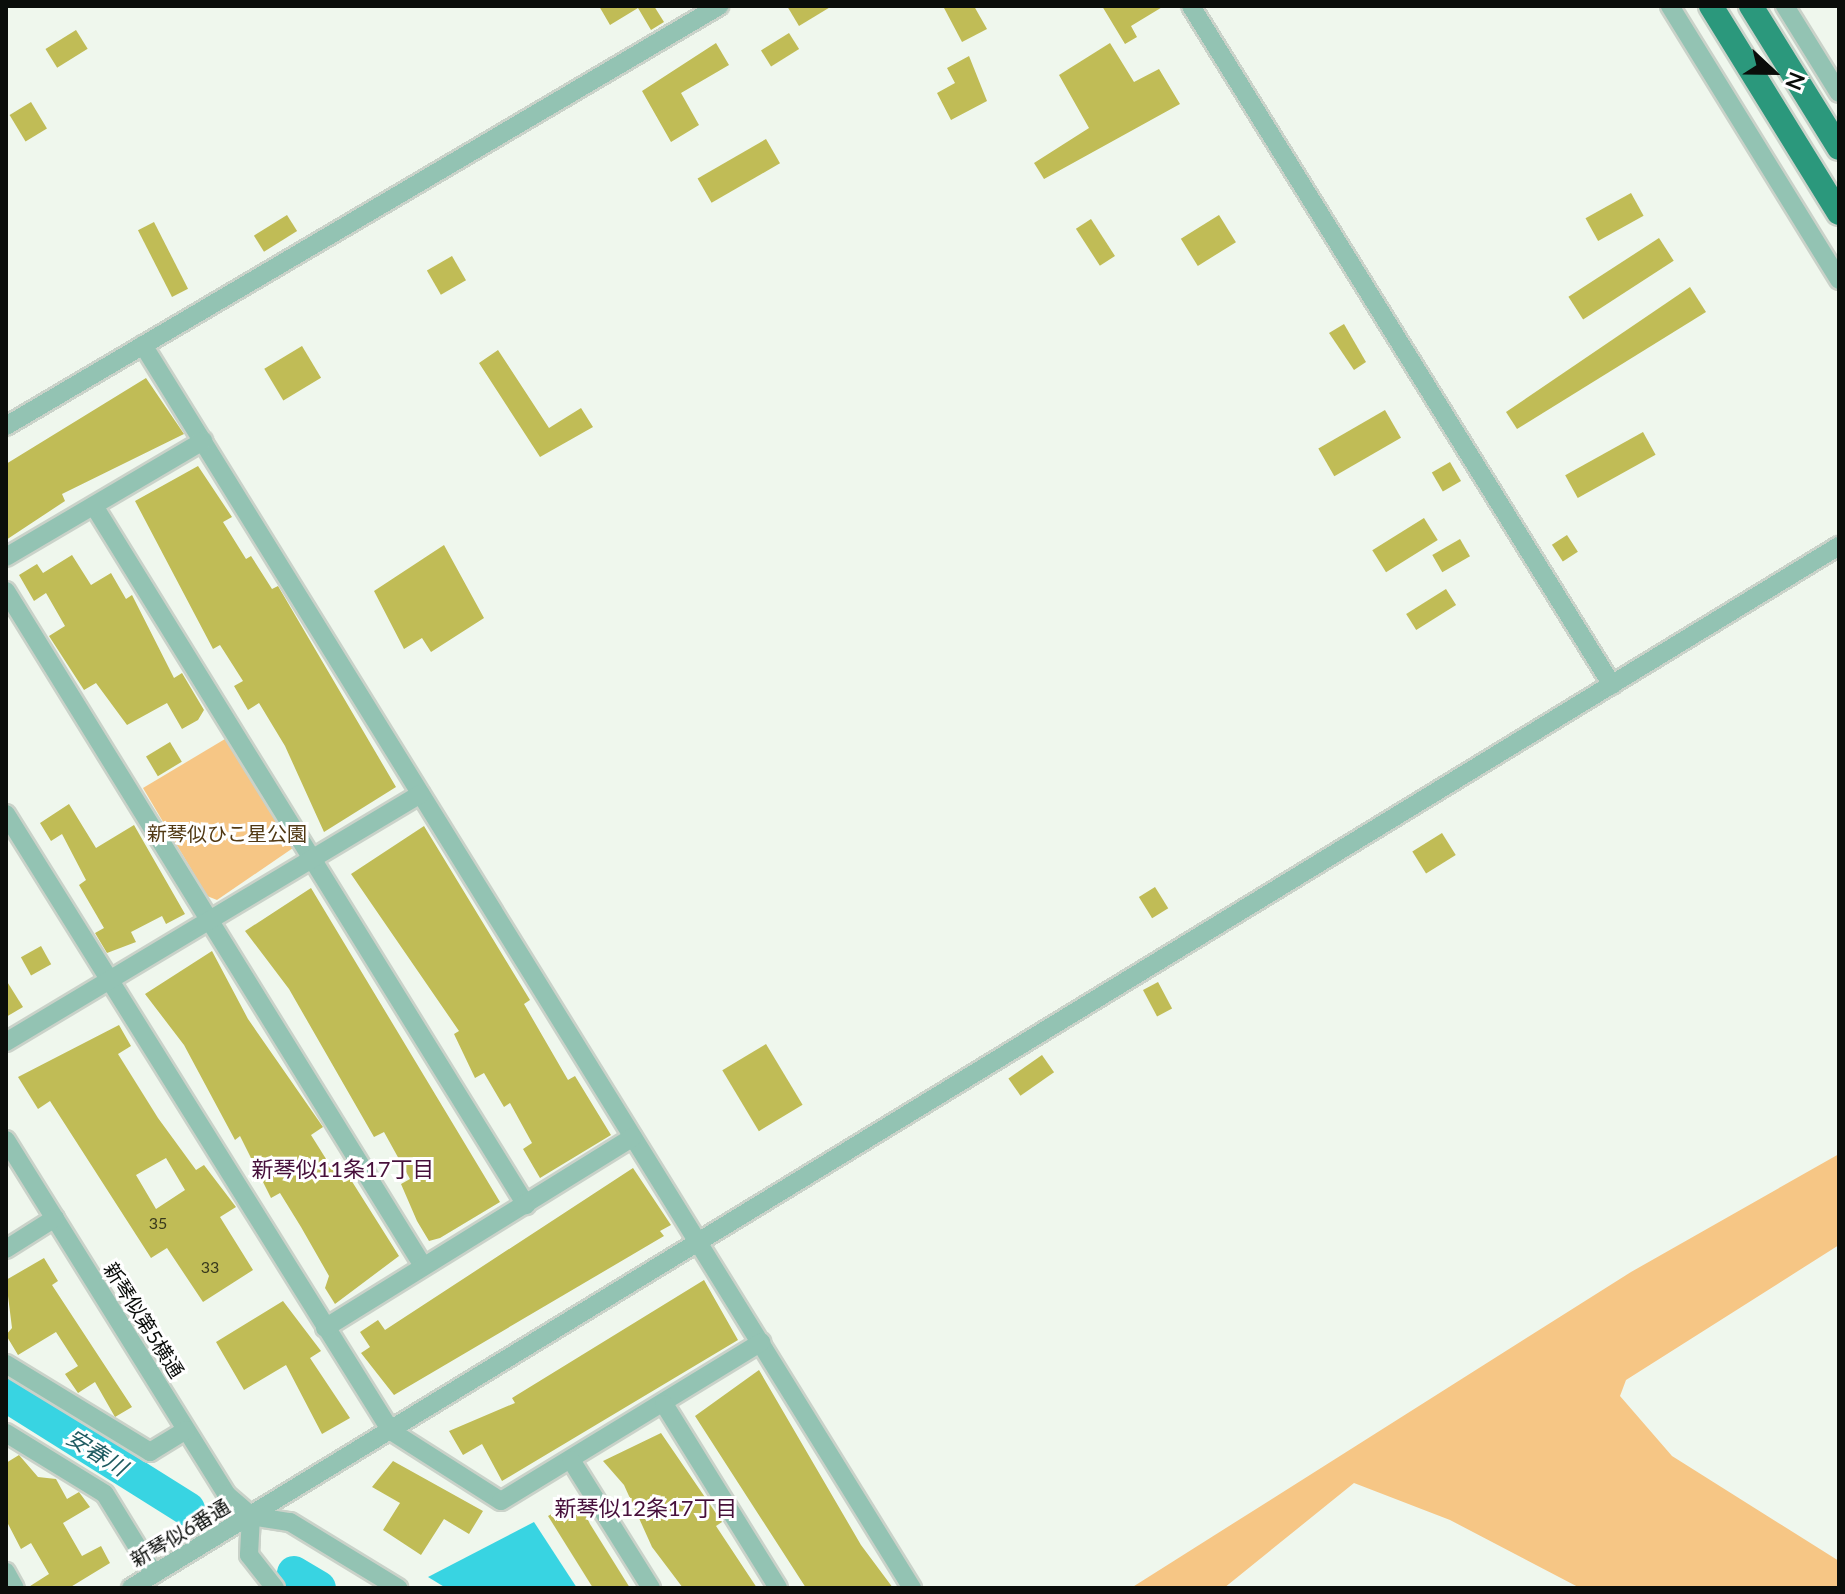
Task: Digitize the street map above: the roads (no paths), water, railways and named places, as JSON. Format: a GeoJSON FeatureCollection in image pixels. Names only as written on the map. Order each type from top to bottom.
{"type":"FeatureCollection","features":[{"type":"Feature","properties":{"kind":"main road"},"geometry":{"type":"LineString","coordinates":[[1711,6],[1839,213]]}},
{"type":"Feature","properties":{"kind":"main road"},"geometry":{"type":"LineString","coordinates":[[1751,6],[1839,148]]}},
{"type":"Feature","properties":{"kind":"street"},"geometry":{"type":"LineString","coordinates":[[6,426],[719,6]]}},
{"type":"Feature","properties":{"kind":"street"},"geometry":{"type":"LineString","coordinates":[[1191,6],[1612,685]]}},
{"type":"Feature","properties":{"kind":"street"},"geometry":{"type":"LineString","coordinates":[[1670,6],[1839,280]]}},
{"type":"Feature","properties":{"kind":"street"},"geometry":{"type":"LineString","coordinates":[[1785,6],[1839,93]]}},
{"type":"Feature","properties":{"kind":"street"},"geometry":{"type":"LineString","coordinates":[[143,345],[912,1588]]}},
{"type":"Feature","properties":{"kind":"street"},"geometry":{"type":"LineString","coordinates":[[6,557],[203,441]]}},
{"type":"Feature","properties":{"kind":"street"},"geometry":{"type":"LineString","coordinates":[[94,506],[526,1205]]}},
{"type":"Feature","properties":{"kind":"street","name":"新琴似6番通"},"geometry":{"type":"LineString","coordinates":[[144,1583],[1839,546]]}},
{"type":"Feature","properties":{"kind":"street"},"geometry":{"type":"LineString","coordinates":[[6,591],[423,1266]]}},
{"type":"Feature","properties":{"kind":"street"},"geometry":{"type":"LineString","coordinates":[[6,1042],[420,794]]}},
{"type":"Feature","properties":{"kind":"street"},"geometry":{"type":"LineString","coordinates":[[6,814],[391,1431],[501,1501],[761,1342]]}},
{"type":"Feature","properties":{"kind":"street"},"geometry":{"type":"LineString","coordinates":[[325,1328],[633,1137]]}},
{"type":"Feature","properties":{"kind":"street","name":"新琴似第5横通"},"geometry":{"type":"LineString","coordinates":[[6,1140],[226,1494],[251,1516]]}},
{"type":"Feature","properties":{"kind":"street"},"geometry":{"type":"LineString","coordinates":[[6,1249],[55,1218]]}},
{"type":"Feature","properties":{"kind":"street"},"geometry":{"type":"LineString","coordinates":[[6,1364],[150,1452],[186,1430]]}},
{"type":"Feature","properties":{"kind":"street"},"geometry":{"type":"LineString","coordinates":[[664,1404],[778,1588]]}},
{"type":"Feature","properties":{"kind":"street"},"geometry":{"type":"LineString","coordinates":[[6,1433],[105,1494],[144,1583]]}},
{"type":"Feature","properties":{"kind":"street"},"geometry":{"type":"LineString","coordinates":[[571,1460],[651,1588]]}},
{"type":"Feature","properties":{"kind":"street"},"geometry":{"type":"LineString","coordinates":[[275,1588],[249,1555],[251,1516],[290,1522],[398,1588]]}},
{"type":"Feature","properties":{"kind":"street"},"geometry":{"type":"LineString","coordinates":[[6,1572],[15,1588]]}},
{"type":"Feature","properties":{"kind":"water"},"geometry":{"type":"Polygon","coordinates":[[[534,1522],[577,1588],[446,1588],[428,1577],[534,1522]]]}},
{"type":"Feature","properties":{"kind":"waterway","name":"安春川"},"geometry":{"type":"LineString","coordinates":[[6,1395],[188,1509]]}},
{"type":"Feature","properties":{"kind":"waterway","name":"安春川"},"geometry":{"type":"LineString","coordinates":[[294,1573],[319,1588]]}},
{"type":"Feature","properties":{"kind":"district","name":"新琴似11条17丁目"},"geometry":{"type":"Point","coordinates":[343,1169]}},
{"type":"Feature","properties":{"kind":"district","name":"新琴似12条17丁目"},"geometry":{"type":"Point","coordinates":[646,1508]}},
{"type":"Feature","properties":{"kind":"park label","name":"新琴似ひこ星公園"},"geometry":{"type":"Point","coordinates":[227,833]}}]}
